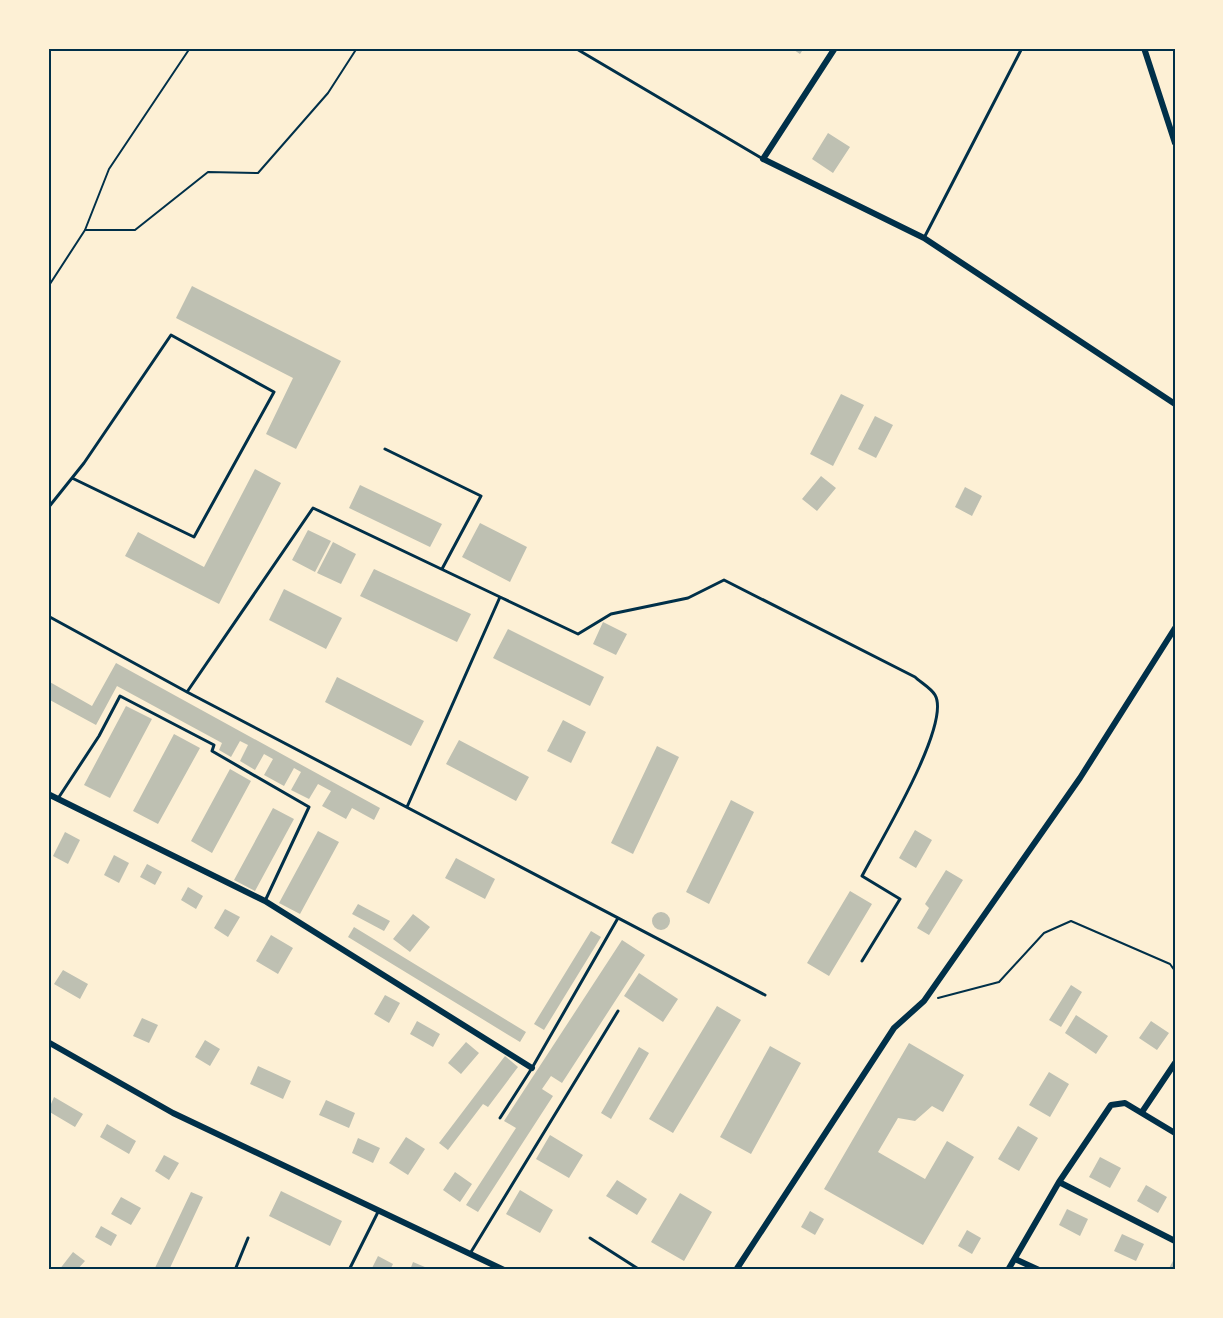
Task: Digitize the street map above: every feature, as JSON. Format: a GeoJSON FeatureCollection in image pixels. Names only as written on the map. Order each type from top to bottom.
{"type":"FeatureCollection","features":[{"type":"Feature","properties":{"kind":"street"},"geometry":{"type":"LineString","coordinates":[[835,48],[763,159],[924,238],[1175,404]]}},
{"type":"Feature","properties":{"kind":"street"},"geometry":{"type":"LineString","coordinates":[[1144,48],[1175,143]]}},
{"type":"Feature","properties":{"kind":"street"},"geometry":{"type":"LineString","coordinates":[[736,1270],[894,1028],[924,1001],[1080,778],[1175,628]]}},
{"type":"Feature","properties":{"kind":"street"},"geometry":{"type":"LineString","coordinates":[[48,794],[265,901],[532,1068]]}},
{"type":"Feature","properties":{"kind":"street"},"geometry":{"type":"LineString","coordinates":[[48,1042],[173,1113],[504,1270]]}},
{"type":"Feature","properties":{"kind":"street"},"geometry":{"type":"LineString","coordinates":[[1142,1112],[1175,1063]]}},
{"type":"Feature","properties":{"kind":"street"},"geometry":{"type":"LineString","coordinates":[[1008,1270],[1059,1182],[1111,1105],[1125,1103],[1175,1133]]}},
{"type":"Feature","properties":{"kind":"street"},"geometry":{"type":"LineString","coordinates":[[1059,1182],[1175,1240]]}},
{"type":"Feature","properties":{"kind":"street"},"geometry":{"type":"LineString","coordinates":[[1015,1259],[1039,1270]]}},
{"type":"Feature","properties":{"kind":"lane"},"geometry":{"type":"LineString","coordinates":[[575,48],[763,159]]}},
{"type":"Feature","properties":{"kind":"lane"},"geometry":{"type":"LineString","coordinates":[[924,238],[1022,48]]}},
{"type":"Feature","properties":{"kind":"lane"},"geometry":{"type":"LineString","coordinates":[[48,508],[72,478],[171,335],[274,392],[194,537],[72,478]]}},
{"type":"Feature","properties":{"kind":"lane"},"geometry":{"type":"LineString","coordinates":[[385,449],[481,496],[442,569]]}},
{"type":"Feature","properties":{"kind":"lane"},"geometry":{"type":"LineString","coordinates":[[187,692],[313,508],[578,634],[611,614],[688,598],[724,580],[915,677],[936,696],[938,711],[927,753],[862,876],[900,899],[862,961]]}},
{"type":"Feature","properties":{"kind":"lane"},"geometry":{"type":"LineString","coordinates":[[407,807],[500,597]]}},
{"type":"Feature","properties":{"kind":"lane"},"geometry":{"type":"LineString","coordinates":[[48,616],[187,692],[765,995]]}},
{"type":"Feature","properties":{"kind":"lane"},"geometry":{"type":"LineString","coordinates":[[58,799],[99,736],[120,696],[214,745],[212,751],[309,807],[265,901]]}},
{"type":"Feature","properties":{"kind":"lane"},"geometry":{"type":"LineString","coordinates":[[500,1118],[532,1068],[618,918]]}},
{"type":"Feature","properties":{"kind":"lane"},"geometry":{"type":"LineString","coordinates":[[470,1254],[618,1011]]}},
{"type":"Feature","properties":{"kind":"lane"},"geometry":{"type":"LineString","coordinates":[[349,1270],[379,1210]]}},
{"type":"Feature","properties":{"kind":"lane"},"geometry":{"type":"LineString","coordinates":[[235,1270],[248,1238]]}},
{"type":"Feature","properties":{"kind":"lane"},"geometry":{"type":"LineString","coordinates":[[590,1238],[640,1270]]}},
{"type":"Feature","properties":{"kind":"path"},"geometry":{"type":"LineString","coordinates":[[48,287],[85,231],[109,169],[190,48]]}},
{"type":"Feature","properties":{"kind":"path"},"geometry":{"type":"LineString","coordinates":[[85,231],[135,230],[208,172],[258,173],[328,93],[357,48]]}},
{"type":"Feature","properties":{"kind":"path"},"geometry":{"type":"LineString","coordinates":[[924,1001],[999,982],[1044,933],[1071,921],[1170,964],[1175,971]]}},
{"type":"Feature","properties":{"kind":"building"},"geometry":{"type":"Polygon","coordinates":[[[791,48],[804,48],[800,54],[791,48]]]}},
{"type":"Feature","properties":{"kind":"building"},"geometry":{"type":"Polygon","coordinates":[[[828,133],[850,147],[833,173],[812,159],[828,133]]]}},
{"type":"Feature","properties":{"kind":"building"},"geometry":{"type":"Polygon","coordinates":[[[192,286],[341,361],[296,449],[266,434],[293,378],[176,318],[192,286]]]}},
{"type":"Feature","properties":{"kind":"building"},"geometry":{"type":"Polygon","coordinates":[[[841,394],[864,405],[833,466],[810,454],[841,394]]]}},
{"type":"Feature","properties":{"kind":"building"},"geometry":{"type":"Polygon","coordinates":[[[875,416],[893,425],[876,458],[858,449],[875,416]]]}},
{"type":"Feature","properties":{"kind":"building"},"geometry":{"type":"Polygon","coordinates":[[[255,469],[281,483],[219,604],[125,556],[138,532],[204,567],[255,469]]]}},
{"type":"Feature","properties":{"kind":"building"},"geometry":{"type":"Polygon","coordinates":[[[821,476],[836,488],[817,511],[802,499],[821,476]]]}},
{"type":"Feature","properties":{"kind":"building"},"geometry":{"type":"Polygon","coordinates":[[[360,485],[442,524],[430,547],[349,508],[360,485]]]}},
{"type":"Feature","properties":{"kind":"building"},"geometry":{"type":"Polygon","coordinates":[[[965,487],[982,496],[972,516],[955,507],[965,487]]]}},
{"type":"Feature","properties":{"kind":"building"},"geometry":{"type":"Polygon","coordinates":[[[480,523],[527,547],[510,582],[462,557],[480,523]]]}},
{"type":"Feature","properties":{"kind":"building"},"geometry":{"type":"Polygon","coordinates":[[[308,530],[331,541],[315,572],[292,560],[308,530]]]}},
{"type":"Feature","properties":{"kind":"building"},"geometry":{"type":"Polygon","coordinates":[[[333,542],[356,554],[341,584],[317,573],[333,542]]]}},
{"type":"Feature","properties":{"kind":"building"},"geometry":{"type":"Polygon","coordinates":[[[374,569],[471,614],[457,642],[360,596],[374,569]]]}},
{"type":"Feature","properties":{"kind":"building"},"geometry":{"type":"Polygon","coordinates":[[[284,589],[342,618],[326,649],[269,620],[284,589]]]}},
{"type":"Feature","properties":{"kind":"building"},"geometry":{"type":"Polygon","coordinates":[[[603,622],[627,634],[616,655],[593,644],[603,622]]]}},
{"type":"Feature","properties":{"kind":"building"},"geometry":{"type":"Polygon","coordinates":[[[508,629],[604,677],[590,706],[493,658],[508,629]]]}},
{"type":"Feature","properties":{"kind":"building"},"geometry":{"type":"Polygon","coordinates":[[[116,663],[380,808],[374,820],[352,808],[346,819],[322,806],[331,791],[318,784],[309,799],[291,790],[301,772],[294,768],[284,786],[264,775],[273,759],[264,754],[255,770],[240,761],[248,745],[240,741],[231,757],[219,750],[222,743],[117,686],[96,725],[48,699],[48,681],[92,706],[116,663]]]}},
{"type":"Feature","properties":{"kind":"building"},"geometry":{"type":"Polygon","coordinates":[[[337,677],[424,721],[411,746],[325,702],[337,677]]]}},
{"type":"Feature","properties":{"kind":"building"},"geometry":{"type":"Polygon","coordinates":[[[126,706],[152,719],[110,798],[84,785],[126,706]]]}},
{"type":"Feature","properties":{"kind":"building"},"geometry":{"type":"Polygon","coordinates":[[[563,720],[586,732],[571,763],[547,751],[563,720]]]}},
{"type":"Feature","properties":{"kind":"building"},"geometry":{"type":"Polygon","coordinates":[[[174,734],[200,748],[158,824],[133,811],[174,734]]]}},
{"type":"Feature","properties":{"kind":"building"},"geometry":{"type":"Polygon","coordinates":[[[459,740],[529,777],[516,801],[446,764],[459,740]]]}},
{"type":"Feature","properties":{"kind":"building"},"geometry":{"type":"Polygon","coordinates":[[[657,746],[679,757],[633,854],[611,843],[657,746]]]}},
{"type":"Feature","properties":{"kind":"building"},"geometry":{"type":"Polygon","coordinates":[[[230,769],[251,781],[212,853],[191,841],[230,769]]]}},
{"type":"Feature","properties":{"kind":"building"},"geometry":{"type":"Polygon","coordinates":[[[731,800],[754,812],[709,904],[686,892],[731,800]]]}},
{"type":"Feature","properties":{"kind":"building"},"geometry":{"type":"Polygon","coordinates":[[[273,808],[294,819],[255,891],[234,880],[273,808]]]}},
{"type":"Feature","properties":{"kind":"building"},"geometry":{"type":"Polygon","coordinates":[[[915,830],[932,840],[916,868],[899,858],[915,830]]]}},
{"type":"Feature","properties":{"kind":"building"},"geometry":{"type":"Polygon","coordinates":[[[318,831],[339,842],[300,914],[279,903],[318,831]]]}},
{"type":"Feature","properties":{"kind":"building"},"geometry":{"type":"Polygon","coordinates":[[[65,832],[80,840],[68,864],[53,856],[65,832]]]}},
{"type":"Feature","properties":{"kind":"building"},"geometry":{"type":"Polygon","coordinates":[[[114,855],[129,863],[119,883],[104,875],[114,855]]]}},
{"type":"Feature","properties":{"kind":"building"},"geometry":{"type":"Polygon","coordinates":[[[456,858],[495,879],[485,899],[445,878],[456,858]]]}},
{"type":"Feature","properties":{"kind":"building"},"geometry":{"type":"Polygon","coordinates":[[[147,864],[162,872],[155,885],[140,877],[147,864]]]}},
{"type":"Feature","properties":{"kind":"building"},"geometry":{"type":"Polygon","coordinates":[[[946,870],[963,880],[929,935],[917,928],[929,908],[925,904],[946,870]]]}},
{"type":"Feature","properties":{"kind":"building"},"geometry":{"type":"Polygon","coordinates":[[[188,887],[203,896],[196,909],[181,900],[188,887]]]}},
{"type":"Feature","properties":{"kind":"building"},"geometry":{"type":"Polygon","coordinates":[[[850,891],[872,904],[829,976],[807,963],[850,891]]]}},
{"type":"Feature","properties":{"kind":"building"},"geometry":{"type":"Polygon","coordinates":[[[358,904],[390,921],[384,931],[352,914],[358,904]]]}},
{"type":"Feature","properties":{"kind":"building"},"geometry":{"type":"Polygon","coordinates":[[[225,909],[240,917],[228,937],[214,928],[225,909]]]}},
{"type":"Feature","properties":{"kind":"building"},"geometry":{"type":"Polygon","coordinates":[[[661,912],[667,915],[670,921],[667,927],[661,930],[655,927],[652,921],[655,915],[661,912]]]}},
{"type":"Feature","properties":{"kind":"building"},"geometry":{"type":"Polygon","coordinates":[[[413,914],[430,927],[410,952],[393,939],[413,914]]]}},
{"type":"Feature","properties":{"kind":"building"},"geometry":{"type":"Polygon","coordinates":[[[354,927],[526,1032],[520,1042],[348,937],[354,927]]]}},
{"type":"Feature","properties":{"kind":"building"},"geometry":{"type":"Polygon","coordinates":[[[591,931],[601,937],[544,1030],[534,1024],[591,931]]]}},
{"type":"Feature","properties":{"kind":"building"},"geometry":{"type":"Polygon","coordinates":[[[271,935],[293,948],[278,974],[256,961],[271,935]]]}},
{"type":"Feature","properties":{"kind":"building"},"geometry":{"type":"Polygon","coordinates":[[[622,940],[645,955],[562,1083],[551,1076],[542,1089],[553,1096],[478,1212],[466,1205],[516,1128],[504,1121],[622,940]]]}},
{"type":"Feature","properties":{"kind":"building"},"geometry":{"type":"Polygon","coordinates":[[[63,970],[88,984],[80,999],[54,984],[63,970]]]}},
{"type":"Feature","properties":{"kind":"building"},"geometry":{"type":"Polygon","coordinates":[[[639,973],[678,999],[663,1022],[624,996],[639,973]]]}},
{"type":"Feature","properties":{"kind":"building"},"geometry":{"type":"Polygon","coordinates":[[[1071,985],[1082,992],[1061,1027],[1049,1020],[1071,985]]]}},
{"type":"Feature","properties":{"kind":"building"},"geometry":{"type":"Polygon","coordinates":[[[385,995],[400,1003],[389,1023],[374,1014],[385,995]]]}},
{"type":"Feature","properties":{"kind":"building"},"geometry":{"type":"Polygon","coordinates":[[[717,1006],[741,1020],[673,1133],[649,1119],[717,1006]]]}},
{"type":"Feature","properties":{"kind":"building"},"geometry":{"type":"Polygon","coordinates":[[[1076,1015],[1108,1036],[1096,1054],[1065,1033],[1076,1015]]]}},
{"type":"Feature","properties":{"kind":"building"},"geometry":{"type":"Polygon","coordinates":[[[142,1018],[158,1025],[149,1043],[133,1036],[142,1018]]]}},
{"type":"Feature","properties":{"kind":"building"},"geometry":{"type":"Polygon","coordinates":[[[417,1021],[440,1034],[433,1047],[410,1034],[417,1021]]]}},
{"type":"Feature","properties":{"kind":"building"},"geometry":{"type":"Polygon","coordinates":[[[1151,1021],[1169,1033],[1157,1050],[1139,1038],[1151,1021]]]}},
{"type":"Feature","properties":{"kind":"building"},"geometry":{"type":"Polygon","coordinates":[[[205,1040],[220,1049],[210,1066],[195,1057],[205,1040]]]}},
{"type":"Feature","properties":{"kind":"building"},"geometry":{"type":"Polygon","coordinates":[[[466,1042],[479,1053],[461,1074],[448,1063],[466,1042]]]}},
{"type":"Feature","properties":{"kind":"building"},"geometry":{"type":"Polygon","coordinates":[[[909,1043],[964,1075],[943,1112],[932,1106],[915,1121],[898,1118],[878,1152],[925,1179],[947,1141],[974,1157],[923,1245],[824,1189],[909,1043]]]}},
{"type":"Feature","properties":{"kind":"building"},"geometry":{"type":"Polygon","coordinates":[[[770,1046],[801,1063],[751,1154],[720,1137],[770,1046]]]}},
{"type":"Feature","properties":{"kind":"building"},"geometry":{"type":"Polygon","coordinates":[[[639,1047],[649,1053],[611,1119],[601,1113],[639,1047]]]}},
{"type":"Feature","properties":{"kind":"building"},"geometry":{"type":"Polygon","coordinates":[[[505,1056],[518,1067],[488,1107],[483,1104],[448,1150],[439,1143],[505,1056]]]}},
{"type":"Feature","properties":{"kind":"building"},"geometry":{"type":"Polygon","coordinates":[[[258,1066],[291,1081],[283,1099],[250,1084],[258,1066]]]}},
{"type":"Feature","properties":{"kind":"building"},"geometry":{"type":"Polygon","coordinates":[[[1049,1072],[1069,1084],[1050,1117],[1029,1105],[1049,1072]]]}},
{"type":"Feature","properties":{"kind":"building"},"geometry":{"type":"Polygon","coordinates":[[[54,1097],[83,1114],[75,1127],[48,1111],[54,1097]]]}},
{"type":"Feature","properties":{"kind":"building"},"geometry":{"type":"Polygon","coordinates":[[[326,1100],[355,1113],[349,1128],[319,1115],[326,1100]]]}},
{"type":"Feature","properties":{"kind":"building"},"geometry":{"type":"Polygon","coordinates":[[[107,1124],[136,1141],[129,1154],[100,1137],[107,1124]]]}},
{"type":"Feature","properties":{"kind":"building"},"geometry":{"type":"Polygon","coordinates":[[[1018,1126],[1038,1138],[1019,1171],[998,1159],[1018,1126]]]}},
{"type":"Feature","properties":{"kind":"building"},"geometry":{"type":"Polygon","coordinates":[[[550,1135],[583,1155],[569,1178],[536,1159],[550,1135]]]}},
{"type":"Feature","properties":{"kind":"building"},"geometry":{"type":"Polygon","coordinates":[[[406,1137],[425,1149],[408,1175],[389,1163],[406,1137]]]}},
{"type":"Feature","properties":{"kind":"building"},"geometry":{"type":"Polygon","coordinates":[[[358,1138],[380,1148],[373,1163],[352,1153],[358,1138]]]}},
{"type":"Feature","properties":{"kind":"building"},"geometry":{"type":"Polygon","coordinates":[[[164,1155],[179,1163],[169,1180],[155,1171],[164,1155]]]}},
{"type":"Feature","properties":{"kind":"building"},"geometry":{"type":"Polygon","coordinates":[[[1100,1157],[1121,1168],[1110,1188],[1089,1177],[1100,1157]]]}},
{"type":"Feature","properties":{"kind":"building"},"geometry":{"type":"Polygon","coordinates":[[[455,1172],[472,1184],[460,1202],[443,1190],[455,1172]]]}},
{"type":"Feature","properties":{"kind":"building"},"geometry":{"type":"Polygon","coordinates":[[[617,1180],[647,1199],[637,1215],[606,1196],[617,1180]]]}},
{"type":"Feature","properties":{"kind":"building"},"geometry":{"type":"Polygon","coordinates":[[[1146,1185],[1167,1197],[1158,1213],[1137,1201],[1146,1185]]]}},
{"type":"Feature","properties":{"kind":"building"},"geometry":{"type":"Polygon","coordinates":[[[520,1190],[553,1210],[540,1233],[506,1214],[520,1190]]]}},
{"type":"Feature","properties":{"kind":"building"},"geometry":{"type":"Polygon","coordinates":[[[281,1191],[342,1221],[330,1246],[269,1216],[281,1191]]]}},
{"type":"Feature","properties":{"kind":"building"},"geometry":{"type":"Polygon","coordinates":[[[191,1192],[203,1197],[169,1270],[154,1270],[191,1192]]]}},
{"type":"Feature","properties":{"kind":"building"},"geometry":{"type":"Polygon","coordinates":[[[680,1193],[712,1212],[684,1261],[651,1242],[680,1193]]]}},
{"type":"Feature","properties":{"kind":"building"},"geometry":{"type":"Polygon","coordinates":[[[121,1197],[141,1208],[131,1225],[111,1214],[121,1197]]]}},
{"type":"Feature","properties":{"kind":"building"},"geometry":{"type":"Polygon","coordinates":[[[1067,1209],[1088,1219],[1080,1236],[1059,1225],[1067,1209]]]}},
{"type":"Feature","properties":{"kind":"building"},"geometry":{"type":"Polygon","coordinates":[[[810,1211],[824,1219],[815,1235],[801,1227],[810,1211]]]}},
{"type":"Feature","properties":{"kind":"building"},"geometry":{"type":"Polygon","coordinates":[[[101,1226],[117,1235],[111,1246],[95,1237],[101,1226]]]}},
{"type":"Feature","properties":{"kind":"building"},"geometry":{"type":"Polygon","coordinates":[[[967,1230],[981,1238],[972,1254],[958,1246],[967,1230]]]}},
{"type":"Feature","properties":{"kind":"building"},"geometry":{"type":"Polygon","coordinates":[[[1122,1234],[1144,1244],[1136,1261],[1114,1251],[1122,1234]]]}},
{"type":"Feature","properties":{"kind":"building"},"geometry":{"type":"Polygon","coordinates":[[[73,1252],[85,1261],[77,1270],[59,1270],[73,1252]]]}},
{"type":"Feature","properties":{"kind":"building"},"geometry":{"type":"Polygon","coordinates":[[[378,1256],[393,1264],[390,1270],[371,1270],[378,1256]]]}},
{"type":"Feature","properties":{"kind":"building"},"geometry":{"type":"Polygon","coordinates":[[[1173,1261],[1175,1270],[1168,1270],[1173,1261]]]}},
{"type":"Feature","properties":{"kind":"building"},"geometry":{"type":"Polygon","coordinates":[[[413,1262],[432,1270],[410,1270],[413,1262]]]}}]}
